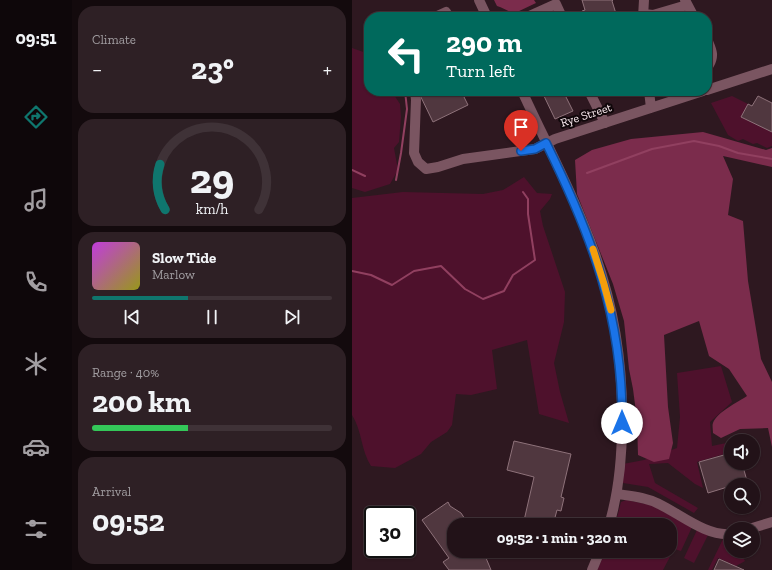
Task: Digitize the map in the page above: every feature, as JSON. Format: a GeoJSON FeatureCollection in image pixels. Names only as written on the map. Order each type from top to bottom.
{"type":"FeatureCollection","features":[{"type":"Feature","properties":{"kind":"street"},"geometry":{"type":"LineString","coordinates":[[479,0],[485,12]]}},
{"type":"Feature","properties":{"kind":"street"},"geometry":{"type":"LineString","coordinates":[[644,0],[644,12]]}},
{"type":"Feature","properties":{"kind":"street"},"geometry":{"type":"LineString","coordinates":[[661,12],[686,2],[691,12]]}},
{"type":"Feature","properties":{"kind":"street"},"geometry":{"type":"LineString","coordinates":[[538,12],[556,4],[560,12]]}},
{"type":"Feature","properties":{"kind":"street"},"geometry":{"type":"LineString","coordinates":[[712,88],[772,69]]}},
{"type":"Feature","properties":{"kind":"street","name":"Rye Street"},"geometry":{"type":"LineString","coordinates":[[416,96],[414,153],[418,162],[426,169],[438,167],[463,159],[535,149],[555,139],[688,96]]}},
{"type":"Feature","properties":{"kind":"street"},"geometry":{"type":"LineString","coordinates":[[524,96],[567,185],[590,240],[612,315],[622,392],[622,438],[617,494],[612,518]]}},
{"type":"Feature","properties":{"kind":"street"},"geometry":{"type":"LineString","coordinates":[[591,96],[604,123]]}},
{"type":"Feature","properties":{"kind":"street"},"geometry":{"type":"LineString","coordinates":[[650,96],[651,108]]}},
{"type":"Feature","properties":{"kind":"street"},"geometry":{"type":"LineString","coordinates":[[617,494],[650,500],[694,524],[713,532],[724,534]]}},
{"type":"Feature","properties":{"kind":"street"},"geometry":{"type":"LineString","coordinates":[[760,526],[772,522]]}},
{"type":"Feature","properties":{"kind":"street"},"geometry":{"type":"LineString","coordinates":[[592,570],[597,558]]}},
{"type":"Feature","properties":{"kind":"shaded area"},"geometry":{"type":"Polygon","coordinates":[[[494,0],[534,0],[536,3],[517,12],[510,12],[497,6],[494,0]]]}},
{"type":"Feature","properties":{"kind":"shaded area"},"geometry":{"type":"Polygon","coordinates":[[[352,48],[364,52],[364,96],[395,96],[400,104],[401,117],[399,142],[394,148],[398,170],[390,184],[365,192],[352,188],[352,48]]]}},
{"type":"Feature","properties":{"kind":"shaded area"},"geometry":{"type":"Polygon","coordinates":[[[732,96],[748,104],[742,117],[772,132],[772,146],[767,148],[743,139],[738,141],[728,135],[711,103],[732,96]]]}},
{"type":"Feature","properties":{"kind":"shaded area"},"geometry":{"type":"Polygon","coordinates":[[[703,132],[766,150],[772,148],[772,167],[723,156],[733,179],[728,215],[743,221],[748,281],[761,359],[772,382],[772,447],[768,428],[740,429],[729,434],[724,434],[724,437],[721,438],[713,433],[713,424],[715,419],[728,408],[747,396],[729,369],[709,356],[699,321],[664,335],[668,407],[673,443],[669,459],[654,462],[638,455],[637,420],[629,369],[624,321],[613,284],[577,194],[575,160],[592,150],[631,139],[703,132]]]}},
{"type":"Feature","properties":{"kind":"shaded area"},"geometry":{"type":"Polygon","coordinates":[[[524,177],[537,193],[552,194],[550,199],[540,211],[543,226],[565,292],[564,322],[554,363],[560,392],[569,423],[539,414],[527,340],[492,350],[497,389],[471,395],[456,394],[452,425],[447,432],[431,442],[421,454],[395,468],[371,466],[365,454],[358,427],[352,415],[352,198],[403,192],[483,194],[503,190],[524,177]]]}},
{"type":"Feature","properties":{"kind":"shaded area"},"geometry":{"type":"Polygon","coordinates":[[[721,366],[732,402],[710,422],[712,446],[724,443],[724,454],[697,462],[703,488],[695,484],[668,463],[649,464],[655,483],[698,508],[694,513],[648,487],[623,483],[623,464],[644,460],[677,448],[680,417],[677,373],[721,366]]]}},
{"type":"Feature","properties":{"kind":"shaded area"},"geometry":{"type":"Polygon","coordinates":[[[626,500],[651,505],[675,518],[617,518],[621,502],[626,500]]]}},
{"type":"Feature","properties":{"kind":"shaded area"},"geometry":{"type":"Polygon","coordinates":[[[677,519],[692,527],[681,551],[677,550],[677,519]]]}},
{"type":"Feature","properties":{"kind":"shaded area"},"geometry":{"type":"Polygon","coordinates":[[[697,530],[708,535],[694,563],[684,558],[697,530]]]}},
{"type":"Feature","properties":{"kind":"shaded area"},"geometry":{"type":"Polygon","coordinates":[[[723,539],[724,558],[743,558],[745,561],[736,566],[718,558],[712,570],[708,570],[723,539]]]}},
{"type":"Feature","properties":{"kind":"shaded area"},"geometry":{"type":"Polygon","coordinates":[[[603,558],[669,558],[663,570],[597,570],[603,558]]]}},
{"type":"Feature","properties":{"kind":"building"},"geometry":{"type":"Polygon","coordinates":[[[582,0],[613,0],[615,12],[582,12],[585,10],[582,0]]]}},
{"type":"Feature","properties":{"kind":"building"},"geometry":{"type":"Polygon","coordinates":[[[420,96],[466,96],[464,97],[468,105],[433,122],[420,96]]]}},
{"type":"Feature","properties":{"kind":"building"},"geometry":{"type":"Polygon","coordinates":[[[544,96],[566,96],[573,111],[555,119],[544,96]]]}},
{"type":"Feature","properties":{"kind":"building"},"geometry":{"type":"Polygon","coordinates":[[[758,96],[772,103],[772,132],[741,117],[748,104],[752,106],[758,96]]]}},
{"type":"Feature","properties":{"kind":"building"},"geometry":{"type":"Polygon","coordinates":[[[514,441],[571,454],[561,497],[564,498],[561,511],[557,510],[555,518],[525,518],[534,477],[507,470],[514,441]]]}},
{"type":"Feature","properties":{"kind":"building"},"geometry":{"type":"Polygon","coordinates":[[[724,455],[724,470],[744,470],[746,478],[724,478],[724,488],[708,493],[699,462],[724,455]]]}},
{"type":"Feature","properties":{"kind":"building"},"geometry":{"type":"Polygon","coordinates":[[[448,502],[450,506],[461,513],[464,518],[447,518],[447,555],[422,520],[448,502]]]}},
{"type":"Feature","properties":{"kind":"building"},"geometry":{"type":"Polygon","coordinates":[[[449,558],[486,558],[491,570],[449,570],[443,562],[449,558]]]}},
{"type":"Feature","properties":{"kind":"building"},"geometry":{"type":"Polygon","coordinates":[[[719,559],[744,570],[714,570],[719,559]]]}},
{"type":"Feature","properties":{"kind":"waterway"},"geometry":{"type":"LineString","coordinates":[[396,180],[407,109],[406,96]]}},
{"type":"Feature","properties":{"kind":"waterway"},"geometry":{"type":"LineString","coordinates":[[587,173],[652,149],[694,141],[719,146],[738,153],[772,159]]}},
{"type":"Feature","properties":{"kind":"waterway"},"geometry":{"type":"LineString","coordinates":[[352,170],[365,176]]}},
{"type":"Feature","properties":{"kind":"waterway"},"geometry":{"type":"LineString","coordinates":[[352,271],[371,275],[392,285],[414,271],[441,266],[465,289],[483,299],[504,291],[513,275],[535,260],[528,214],[528,199],[523,192]]}},
{"type":"Feature","properties":{"kind":"slow traffic"},"geometry":{"type":"LineString","coordinates":[[593,249],[611,310]]}},
{"type":"Feature","properties":{"kind":"route"},"geometry":{"type":"LineString","coordinates":[[521,151],[535,149],[546,143],[567,185],[590,240],[604,284],[615,330],[622,392],[622,423]]}}]}
